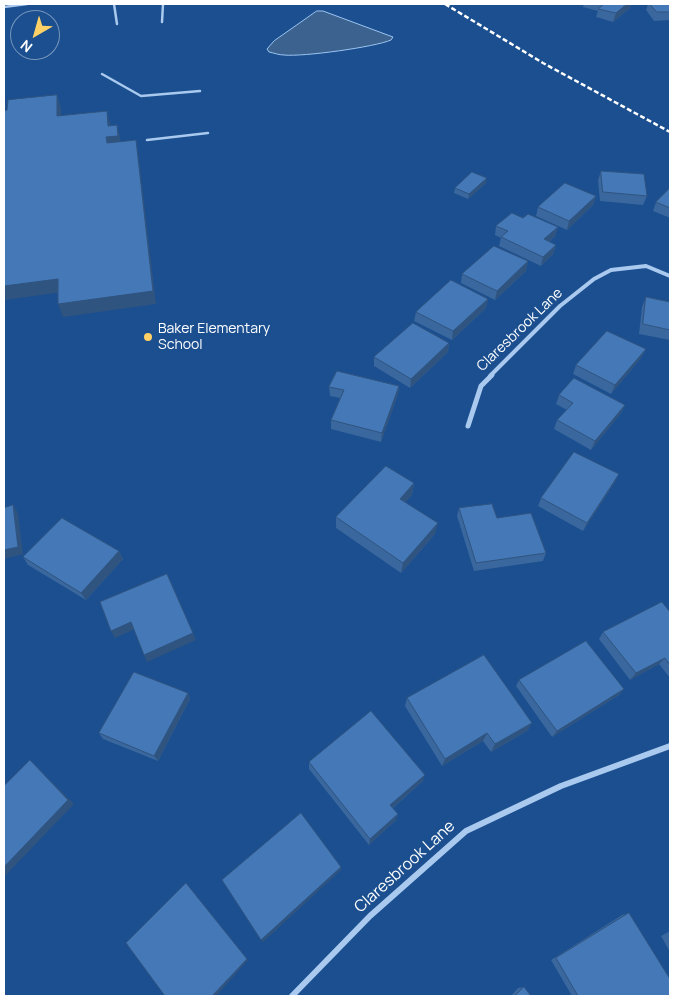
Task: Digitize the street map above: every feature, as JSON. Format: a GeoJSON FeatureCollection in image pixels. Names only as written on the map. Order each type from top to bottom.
{"type":"FeatureCollection","features":[{"type":"Feature","properties":{"kind":"street","name":"Claresbrook Lane"},"geometry":{"type":"LineString","coordinates":[[468,426],[481,386],[560,306],[594,280],[612,270],[646,266],[670,276]]}},
{"type":"Feature","properties":{"kind":"street","name":"Claresbrook Lane"},"geometry":{"type":"LineString","coordinates":[[292,996],[370,916],[466,831],[561,786],[670,746]]}},
{"type":"Feature","properties":{"kind":"lane"},"geometry":{"type":"LineString","coordinates":[[4,7],[27,4]]}},
{"type":"Feature","properties":{"kind":"lane"},"geometry":{"type":"LineString","coordinates":[[114,4],[117,24]]}},
{"type":"Feature","properties":{"kind":"lane"},"geometry":{"type":"LineString","coordinates":[[162,22],[163,4]]}},
{"type":"Feature","properties":{"kind":"lane"},"geometry":{"type":"LineString","coordinates":[[102,74],[140,96],[200,91]]}},
{"type":"Feature","properties":{"kind":"lane"},"geometry":{"type":"LineString","coordinates":[[146,140],[208,133]]}},
{"type":"Feature","properties":{"kind":"water"},"geometry":{"type":"Polygon","coordinates":[[[317,11],[323,11],[393,37],[391,40],[370,46],[322,53],[280,55],[269,52],[267,49],[274,41],[317,11]]]}},
{"type":"Feature","properties":{"kind":"building"},"geometry":{"type":"Polygon","coordinates":[[[604,4],[627,4],[616,13],[598,9],[604,4]]]}},
{"type":"Feature","properties":{"kind":"building"},"geometry":{"type":"Polygon","coordinates":[[[650,4],[670,4],[670,12],[657,12],[650,4]]]}},
{"type":"Feature","properties":{"kind":"building"},"geometry":{"type":"Polygon","coordinates":[[[57,95],[57,116],[107,111],[108,126],[117,125],[118,136],[106,137],[107,143],[136,140],[153,291],[58,304],[58,279],[4,286],[4,111],[7,110],[8,100],[57,95]]]}},
{"type":"Feature","properties":{"kind":"building"},"geometry":{"type":"Polygon","coordinates":[[[601,171],[644,174],[647,196],[603,192],[601,171]]]}},
{"type":"Feature","properties":{"kind":"building"},"geometry":{"type":"Polygon","coordinates":[[[472,172],[487,178],[469,194],[455,188],[472,172]]]}},
{"type":"Feature","properties":{"kind":"building"},"geometry":{"type":"Polygon","coordinates":[[[565,183],[596,196],[569,221],[538,207],[565,183]]]}},
{"type":"Feature","properties":{"kind":"building"},"geometry":{"type":"Polygon","coordinates":[[[670,188],[670,208],[656,202],[670,188]]]}},
{"type":"Feature","properties":{"kind":"building"},"geometry":{"type":"Polygon","coordinates":[[[512,213],[523,218],[528,214],[558,227],[544,239],[556,245],[543,257],[501,237],[508,231],[496,226],[512,213]]]}},
{"type":"Feature","properties":{"kind":"building"},"geometry":{"type":"Polygon","coordinates":[[[494,246],[528,261],[497,291],[462,274],[494,246]]]}},
{"type":"Feature","properties":{"kind":"building"},"geometry":{"type":"Polygon","coordinates":[[[451,280],[488,299],[453,331],[416,312],[451,280]]]}},
{"type":"Feature","properties":{"kind":"building"},"geometry":{"type":"Polygon","coordinates":[[[646,297],[670,302],[670,330],[643,324],[646,297]]]}},
{"type":"Feature","properties":{"kind":"building"},"geometry":{"type":"Polygon","coordinates":[[[413,323],[449,343],[411,379],[374,357],[413,323]]]}},
{"type":"Feature","properties":{"kind":"building"},"geometry":{"type":"Polygon","coordinates":[[[607,331],[646,349],[615,385],[576,365],[607,331]]]}},
{"type":"Feature","properties":{"kind":"building"},"geometry":{"type":"Polygon","coordinates":[[[337,371],[399,386],[382,433],[331,420],[344,390],[329,387],[337,371]]]}},
{"type":"Feature","properties":{"kind":"building"},"geometry":{"type":"Polygon","coordinates":[[[574,378],[625,405],[595,441],[557,420],[573,403],[559,395],[574,378]]]}},
{"type":"Feature","properties":{"kind":"building"},"geometry":{"type":"Polygon","coordinates":[[[574,452],[619,474],[587,523],[541,498],[574,452]]]}},
{"type":"Feature","properties":{"kind":"building"},"geometry":{"type":"Polygon","coordinates":[[[386,466],[414,483],[400,499],[438,523],[403,563],[336,517],[386,466]]]}},
{"type":"Feature","properties":{"kind":"building"},"geometry":{"type":"Polygon","coordinates":[[[492,504],[497,518],[531,513],[546,553],[476,563],[459,508],[492,504]]]}},
{"type":"Feature","properties":{"kind":"building"},"geometry":{"type":"Polygon","coordinates":[[[13,505],[18,547],[4,550],[4,508],[13,505]]]}},
{"type":"Feature","properties":{"kind":"building"},"geometry":{"type":"Polygon","coordinates":[[[62,518],[119,551],[81,593],[23,557],[62,518]]]}},
{"type":"Feature","properties":{"kind":"building"},"geometry":{"type":"Polygon","coordinates":[[[167,574],[193,633],[144,655],[131,622],[111,631],[100,602],[167,574]]]}},
{"type":"Feature","properties":{"kind":"building"},"geometry":{"type":"Polygon","coordinates":[[[662,602],[670,612],[670,665],[665,658],[636,673],[603,632],[662,602]]]}},
{"type":"Feature","properties":{"kind":"building"},"geometry":{"type":"Polygon","coordinates":[[[586,641],[624,689],[557,731],[519,680],[586,641]]]}},
{"type":"Feature","properties":{"kind":"building"},"geometry":{"type":"Polygon","coordinates":[[[484,655],[532,723],[495,744],[487,733],[445,759],[407,698],[484,655]]]}},
{"type":"Feature","properties":{"kind":"building"},"geometry":{"type":"Polygon","coordinates":[[[134,672],[188,693],[154,756],[99,733],[134,672]]]}},
{"type":"Feature","properties":{"kind":"building"},"geometry":{"type":"Polygon","coordinates":[[[371,711],[425,775],[390,805],[398,814],[370,839],[309,762],[371,711]]]}},
{"type":"Feature","properties":{"kind":"building"},"geometry":{"type":"Polygon","coordinates":[[[30,760],[68,800],[4,867],[4,786],[30,760]]]}},
{"type":"Feature","properties":{"kind":"building"},"geometry":{"type":"Polygon","coordinates":[[[301,813],[341,867],[261,940],[222,880],[301,813]]]}},
{"type":"Feature","properties":{"kind":"building"},"geometry":{"type":"Polygon","coordinates":[[[186,883],[247,959],[212,996],[165,996],[126,943],[186,883]]]}},
{"type":"Feature","properties":{"kind":"building"},"geometry":{"type":"Polygon","coordinates":[[[629,913],[670,979],[670,996],[578,996],[556,958],[629,913]]]}},
{"type":"Feature","properties":{"kind":"building"},"geometry":{"type":"Polygon","coordinates":[[[524,987],[531,996],[515,996],[524,987]]]}},
{"type":"Feature","properties":{"kind":"railway"},"geometry":{"type":"LineString","coordinates":[[445,4],[543,63],[670,132]]}},
{"type":"Feature","properties":{"kind":"place","name":"Baker Elementary School"},"geometry":{"type":"Point","coordinates":[148,337]}}]}
